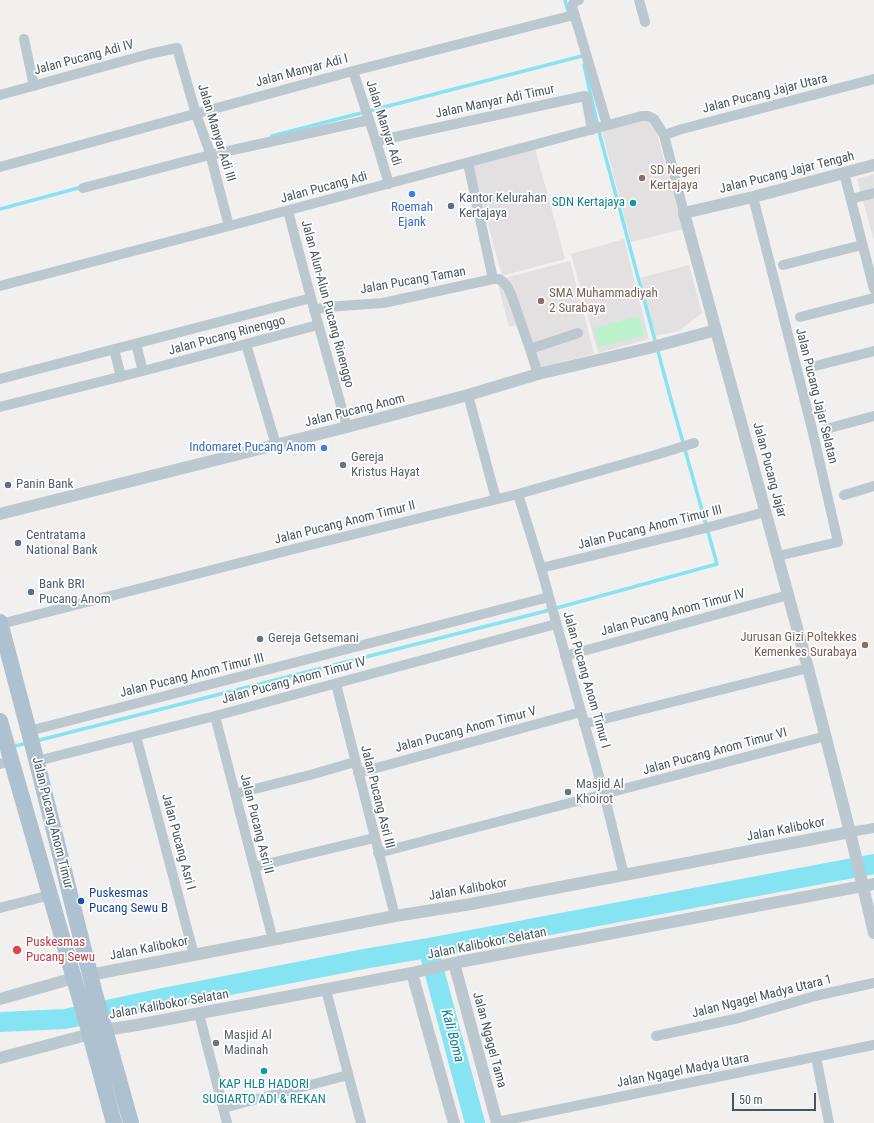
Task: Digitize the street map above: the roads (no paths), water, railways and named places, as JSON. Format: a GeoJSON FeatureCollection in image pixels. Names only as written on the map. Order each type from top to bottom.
{"type":"FeatureCollection","features":[{"type":"Feature","properties":{"kind":"main road","name":"Jalan Pucang Anom Timur"},"geometry":{"type":"LineString","coordinates":[[0,623],[36,756],[90,975],[87,996]]}},
{"type":"Feature","properties":{"kind":"main road","name":"Jalan Pucang Anom Timur"},"geometry":{"type":"LineString","coordinates":[[0,721],[5,750],[36,848],[74,978],[87,996],[96,1029]]}},
{"type":"Feature","properties":{"kind":"main road"},"geometry":{"type":"LineString","coordinates":[[36,848],[57,843]]}},
{"type":"Feature","properties":{"kind":"main road"},"geometry":{"type":"LineString","coordinates":[[96,1029],[114,1123]]}},
{"type":"Feature","properties":{"kind":"main road"},"geometry":{"type":"LineString","coordinates":[[96,1029],[131,1123]]}},
{"type":"Feature","properties":{"kind":"street"},"geometry":{"type":"LineString","coordinates":[[580,0],[572,4],[570,16],[600,127]]}},
{"type":"Feature","properties":{"kind":"street"},"geometry":{"type":"LineString","coordinates":[[639,0],[645,22]]}},
{"type":"Feature","properties":{"kind":"street","name":"Jalan Manyar Adi I"},"geometry":{"type":"LineString","coordinates":[[0,167],[353,71],[570,16]]}},
{"type":"Feature","properties":{"kind":"street"},"geometry":{"type":"LineString","coordinates":[[24,39],[34,86]]}},
{"type":"Feature","properties":{"kind":"street","name":"Jalan Pucang Adi IV"},"geometry":{"type":"LineString","coordinates":[[0,95],[176,48]]}},
{"type":"Feature","properties":{"kind":"street","name":"Jalan Manyar Adi III"},"geometry":{"type":"LineString","coordinates":[[176,48],[178,49],[196,114],[209,152],[229,226]]}},
{"type":"Feature","properties":{"kind":"street","name":"Jalan Manyar Adi"},"geometry":{"type":"LineString","coordinates":[[353,71],[368,115],[388,184]]}},
{"type":"Feature","properties":{"kind":"street","name":"Jalan Pucang Jajar Utara"},"geometry":{"type":"LineString","coordinates":[[664,134],[874,79]]}},
{"type":"Feature","properties":{"kind":"street","name":"Jalan Manyar Adi Timur"},"geometry":{"type":"LineString","coordinates":[[376,141],[585,96],[600,127]]}},
{"type":"Feature","properties":{"kind":"street"},"geometry":{"type":"LineString","coordinates":[[83,188],[209,152],[368,115]]}},
{"type":"Feature","properties":{"kind":"street","name":"Jalan Pucang Adi"},"geometry":{"type":"LineString","coordinates":[[0,286],[288,211],[642,116],[648,116],[654,119]]}},
{"type":"Feature","properties":{"kind":"street","name":"Jalan Pucang Jajar"},"geometry":{"type":"LineString","coordinates":[[654,119],[664,134],[684,213],[808,668],[860,874],[869,885],[874,933]]}},
{"type":"Feature","properties":{"kind":"street"},"geometry":{"type":"LineString","coordinates":[[468,163],[493,279],[501,280],[507,286],[538,374]]}},
{"type":"Feature","properties":{"kind":"street","name":"Jalan Pucang Jajar Tengah"},"geometry":{"type":"LineString","coordinates":[[684,213],[753,197],[874,165]]}},
{"type":"Feature","properties":{"kind":"street"},"geometry":{"type":"LineString","coordinates":[[844,173],[874,289]]}},
{"type":"Feature","properties":{"kind":"street"},"geometry":{"type":"LineString","coordinates":[[851,198],[874,193]]}},
{"type":"Feature","properties":{"kind":"street","name":"Jalan Pucang Jajar Selatan"},"geometry":{"type":"LineString","coordinates":[[753,197],[812,429],[838,542],[778,556]]}},
{"type":"Feature","properties":{"kind":"street","name":"Jalan Alun-Alun Pucang Rinenggo"},"geometry":{"type":"LineString","coordinates":[[288,211],[318,326],[347,427]]}},
{"type":"Feature","properties":{"kind":"street"},"geometry":{"type":"LineString","coordinates":[[783,265],[862,245]]}},
{"type":"Feature","properties":{"kind":"street","name":"Jalan Pucang Taman"},"geometry":{"type":"LineString","coordinates":[[314,310],[326,307],[383,303],[493,279]]}},
{"type":"Feature","properties":{"kind":"street","name":"Jalan Pucang Rinenggo"},"geometry":{"type":"LineString","coordinates":[[0,379],[311,298]]}},
{"type":"Feature","properties":{"kind":"street"},"geometry":{"type":"LineString","coordinates":[[800,317],[874,298]]}},
{"type":"Feature","properties":{"kind":"street","name":"Jalan Pucang Rinenggo"},"geometry":{"type":"LineString","coordinates":[[0,407],[318,326]]}},
{"type":"Feature","properties":{"kind":"street","name":"Jalan Pucang Anom"},"geometry":{"type":"LineString","coordinates":[[0,514],[347,427],[468,395],[538,374],[649,348],[716,330]]}},
{"type":"Feature","properties":{"kind":"street"},"geometry":{"type":"LineString","coordinates":[[530,349],[578,333]]}},
{"type":"Feature","properties":{"kind":"street"},"geometry":{"type":"LineString","coordinates":[[136,344],[143,371]]}},
{"type":"Feature","properties":{"kind":"street"},"geometry":{"type":"LineString","coordinates":[[246,344],[276,445]]}},
{"type":"Feature","properties":{"kind":"street"},"geometry":{"type":"LineString","coordinates":[[114,349],[121,377]]}},
{"type":"Feature","properties":{"kind":"street"},"geometry":{"type":"LineString","coordinates":[[815,366],[874,351]]}},
{"type":"Feature","properties":{"kind":"street"},"geometry":{"type":"LineString","coordinates":[[468,395],[496,499]]}},
{"type":"Feature","properties":{"kind":"street"},"geometry":{"type":"LineString","coordinates":[[826,429],[874,416]]}},
{"type":"Feature","properties":{"kind":"street","name":"Jalan Pucang Anom Timur II"},"geometry":{"type":"LineString","coordinates":[[0,623],[518,494],[694,443]]}},
{"type":"Feature","properties":{"kind":"street"},"geometry":{"type":"LineString","coordinates":[[844,494],[874,486]]}},
{"type":"Feature","properties":{"kind":"street","name":"Jalan Pucang Anom Timur I"},"geometry":{"type":"LineString","coordinates":[[518,494],[554,613],[604,794],[624,875]]}},
{"type":"Feature","properties":{"kind":"street","name":"Jalan Pucang Anom Timur III"},"geometry":{"type":"LineString","coordinates":[[541,568],[765,512]]}},
{"type":"Feature","properties":{"kind":"street","name":"Jalan Pucang Anom Timur IV"},"geometry":{"type":"LineString","coordinates":[[565,656],[788,596]]}},
{"type":"Feature","properties":{"kind":"street","name":"Jalan Pucang Anom Timur III"},"geometry":{"type":"LineString","coordinates":[[29,732],[549,600]]}},
{"type":"Feature","properties":{"kind":"street","name":"Jalan Pucang Anom Timur IV"},"geometry":{"type":"LineString","coordinates":[[36,756],[136,736],[215,716],[556,624]]}},
{"type":"Feature","properties":{"kind":"street"},"geometry":{"type":"LineString","coordinates":[[584,724],[808,668]]}},
{"type":"Feature","properties":{"kind":"street","name":"Jalan Pucang Asri III"},"geometry":{"type":"LineString","coordinates":[[336,684],[395,916]]}},
{"type":"Feature","properties":{"kind":"street","name":"Jalan Pucang Anom Timur V"},"geometry":{"type":"LineString","coordinates":[[358,773],[581,712]]}},
{"type":"Feature","properties":{"kind":"street","name":"Jalan Pucang Asri II"},"geometry":{"type":"LineString","coordinates":[[215,716],[273,940]]}},
{"type":"Feature","properties":{"kind":"street","name":"Jalan Pucang Asri I"},"geometry":{"type":"LineString","coordinates":[[136,736],[194,955]]}},
{"type":"Feature","properties":{"kind":"street","name":"Jalan Pucang Anom Timur VI"},"geometry":{"type":"LineString","coordinates":[[378,853],[826,736]]}},
{"type":"Feature","properties":{"kind":"street"},"geometry":{"type":"LineString","coordinates":[[235,794],[355,762]]}},
{"type":"Feature","properties":{"kind":"street"},"geometry":{"type":"LineString","coordinates":[[850,832],[874,828]]}},
{"type":"Feature","properties":{"kind":"street","name":"Jalan Kalibokor"},"geometry":{"type":"LineString","coordinates":[[90,975],[395,916],[471,904],[850,832]]}},
{"type":"Feature","properties":{"kind":"street"},"geometry":{"type":"LineString","coordinates":[[254,867],[374,838]]}},
{"type":"Feature","properties":{"kind":"street","name":"Jalan Kalibokor Selatan"},"geometry":{"type":"LineString","coordinates":[[0,1058],[96,1029],[199,1014],[451,964],[869,885]]}},
{"type":"Feature","properties":{"kind":"street"},"geometry":{"type":"LineString","coordinates":[[0,908],[50,895]]}},
{"type":"Feature","properties":{"kind":"street","name":"Jalan Ngagel Tama"},"geometry":{"type":"LineString","coordinates":[[451,964],[497,1122]]}},
{"type":"Feature","properties":{"kind":"street"},"geometry":{"type":"LineString","coordinates":[[416,972],[454,1123]]}},
{"type":"Feature","properties":{"kind":"street"},"geometry":{"type":"LineString","coordinates":[[0,999],[74,978]]}},
{"type":"Feature","properties":{"kind":"street","name":"Jalan Ngagel Madya Utara 1"},"geometry":{"type":"LineString","coordinates":[[656,1036],[739,1018],[815,996],[874,983]]}},
{"type":"Feature","properties":{"kind":"street"},"geometry":{"type":"LineString","coordinates":[[326,990],[361,1123]]}},
{"type":"Feature","properties":{"kind":"street"},"geometry":{"type":"LineString","coordinates":[[199,1014],[227,1123]]}},
{"type":"Feature","properties":{"kind":"street","name":"Jalan Ngagel Madya Utara"},"geometry":{"type":"LineString","coordinates":[[497,1122],[874,1045]]}},
{"type":"Feature","properties":{"kind":"street"},"geometry":{"type":"LineString","coordinates":[[816,1057],[829,1123]]}},
{"type":"Feature","properties":{"kind":"street"},"geometry":{"type":"LineString","coordinates":[[223,1108],[348,1075]]}},
{"type":"Feature","properties":{"kind":"waterway"},"geometry":{"type":"LineString","coordinates":[[565,0],[568,11]]}},
{"type":"Feature","properties":{"kind":"waterway"},"geometry":{"type":"LineString","coordinates":[[272,136],[582,56]]}},
{"type":"Feature","properties":{"kind":"waterway"},"geometry":{"type":"LineString","coordinates":[[36,741],[542,612],[717,564],[600,136],[584,65]]}},
{"type":"Feature","properties":{"kind":"waterway"},"geometry":{"type":"LineString","coordinates":[[0,209],[82,187]]}},
{"type":"Feature","properties":{"kind":"waterway"},"geometry":{"type":"LineString","coordinates":[[11,747],[28,743]]}},
{"type":"Feature","properties":{"kind":"waterway"},"geometry":{"type":"LineString","coordinates":[[0,1022],[65,1019],[163,998],[364,959],[874,864]]}},
{"type":"Feature","properties":{"kind":"waterway","name":"Kali Boma"},"geometry":{"type":"LineString","coordinates":[[428,948],[475,1123]]}},
{"type":"Feature","properties":{"kind":"place","name":"SD Negeri Kertajaya"},"geometry":{"type":"Point","coordinates":[642,178]}},
{"type":"Feature","properties":{"kind":"place","name":"Roemah Ejank"},"geometry":{"type":"Point","coordinates":[412,194]}},
{"type":"Feature","properties":{"kind":"place","name":"SDN Kertajaya"},"geometry":{"type":"Point","coordinates":[633,203]}},
{"type":"Feature","properties":{"kind":"place","name":"Kantor Kelurahan Kertajaya"},"geometry":{"type":"Point","coordinates":[451,206]}},
{"type":"Feature","properties":{"kind":"place","name":"SMA Muhammadiyah 2 Surabaya"},"geometry":{"type":"Point","coordinates":[541,301]}},
{"type":"Feature","properties":{"kind":"place","name":"Indomaret Pucang Anom"},"geometry":{"type":"Point","coordinates":[324,448]}},
{"type":"Feature","properties":{"kind":"place","name":"Gereja Kristus Hayat"},"geometry":{"type":"Point","coordinates":[343,465]}},
{"type":"Feature","properties":{"kind":"place","name":"Panin Bank"},"geometry":{"type":"Point","coordinates":[8,485]}},
{"type":"Feature","properties":{"kind":"place","name":"Centratama National Bank"},"geometry":{"type":"Point","coordinates":[18,543]}},
{"type":"Feature","properties":{"kind":"place","name":"Bank BRI Pucang Anom"},"geometry":{"type":"Point","coordinates":[31,592]}},
{"type":"Feature","properties":{"kind":"place","name":"Gereja Getsemani"},"geometry":{"type":"Point","coordinates":[260,639]}},
{"type":"Feature","properties":{"kind":"place","name":"Jurusan Gizi Poltekkes Kemenkes Surabaya"},"geometry":{"type":"Point","coordinates":[865,645]}},
{"type":"Feature","properties":{"kind":"place","name":"Masjid Al Khoirot"},"geometry":{"type":"Point","coordinates":[568,792]}},
{"type":"Feature","properties":{"kind":"place","name":"Puskesmas Pucang Sewu B"},"geometry":{"type":"Point","coordinates":[81,901]}},
{"type":"Feature","properties":{"kind":"place","name":"Puskesmas Pucang Sewu"},"geometry":{"type":"Point","coordinates":[17,950]}},
{"type":"Feature","properties":{"kind":"place","name":"Masjid Al Madinah"},"geometry":{"type":"Point","coordinates":[216,1043]}},
{"type":"Feature","properties":{"kind":"place","name":"KAP HLB HADORI SUGIARTO ADI & REKAN"},"geometry":{"type":"Point","coordinates":[264,1071]}}]}
